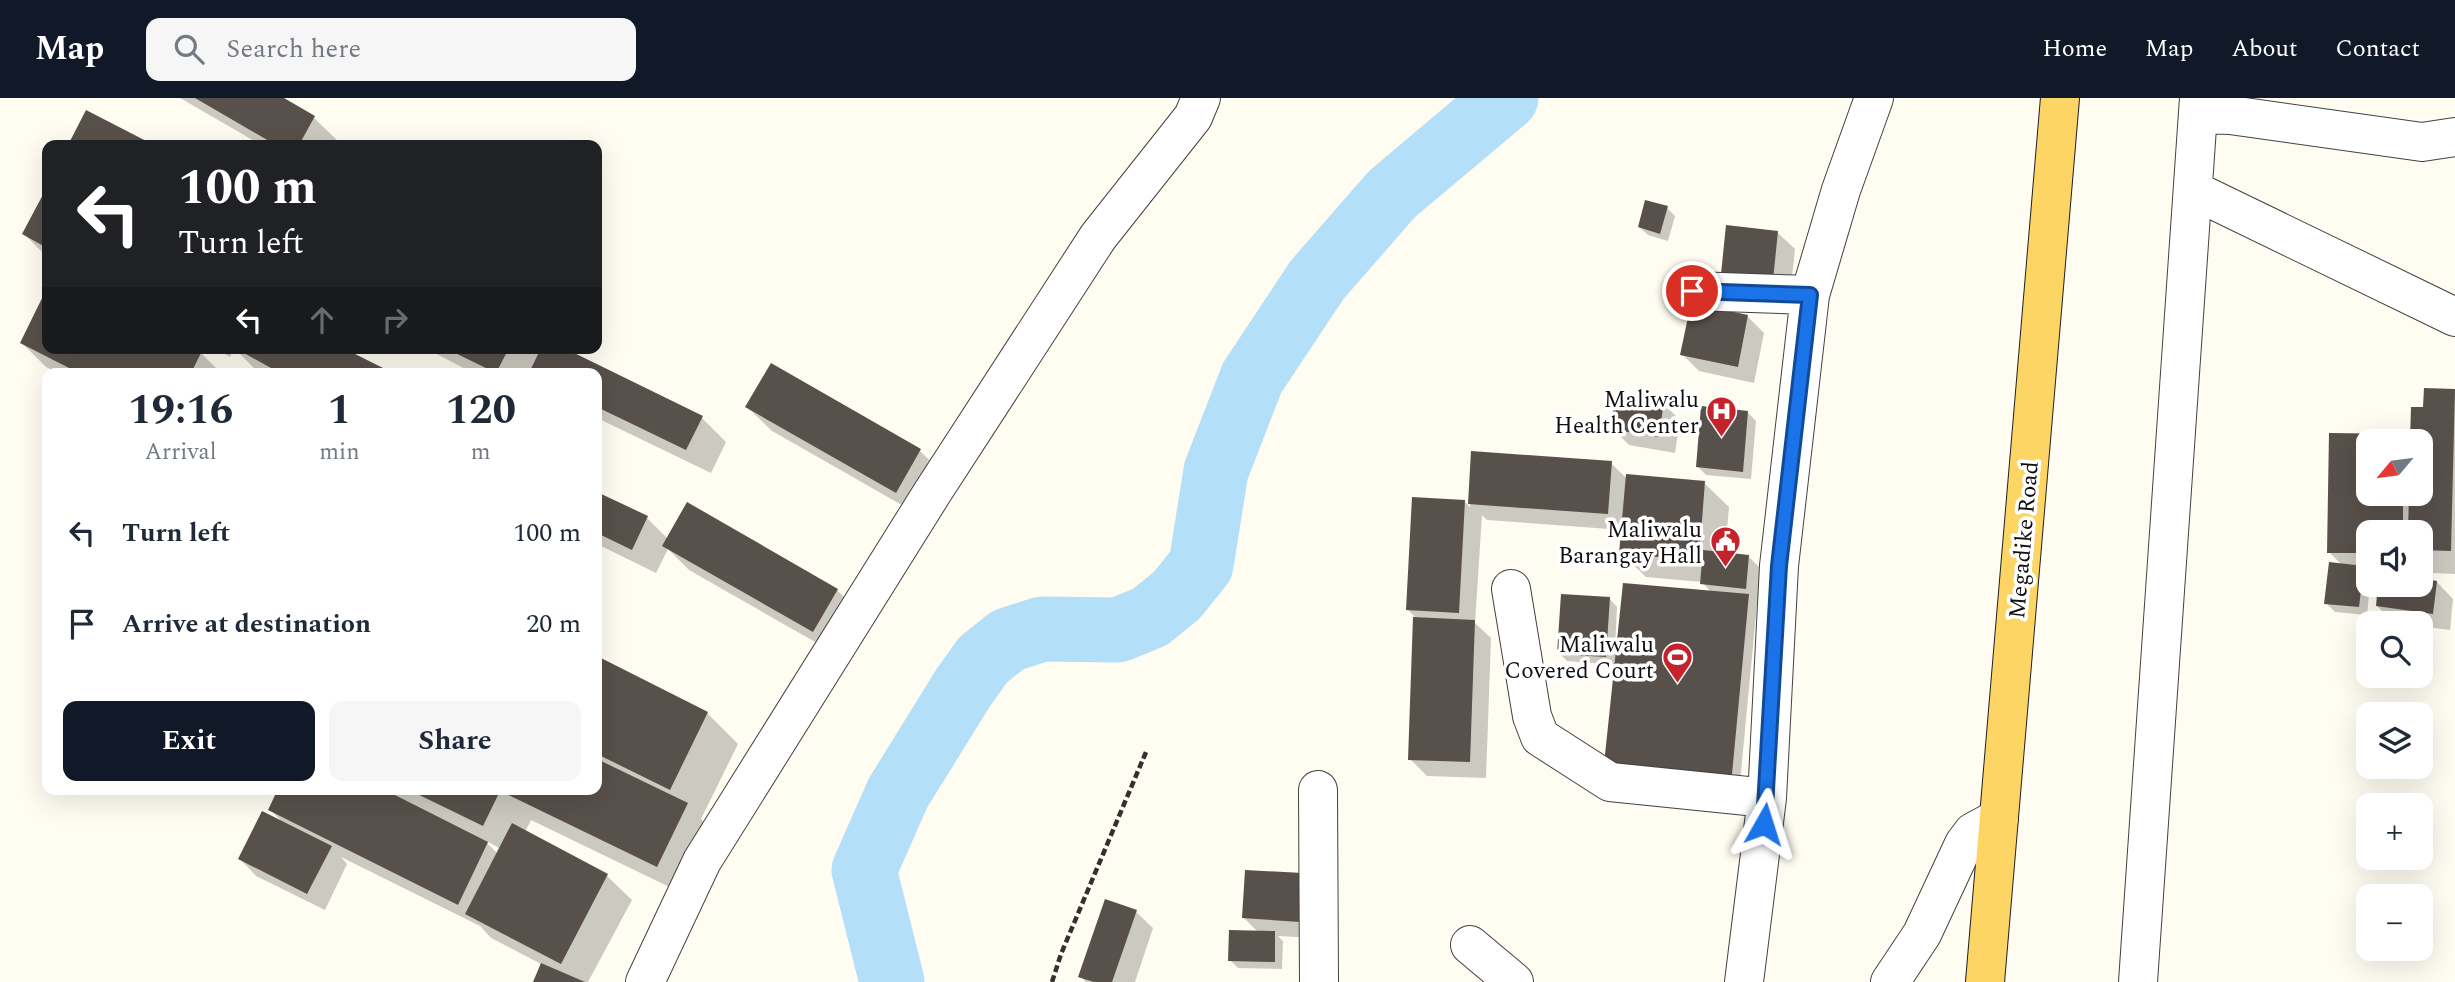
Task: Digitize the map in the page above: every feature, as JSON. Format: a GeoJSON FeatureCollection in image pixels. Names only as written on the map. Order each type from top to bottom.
{"type":"FeatureCollection","features":[{"type":"Feature","properties":{"kind":"main road","name":"Megadike Road"},"geometry":{"type":"LineString","coordinates":[[1985,982],[2060,98]]}},
{"type":"Feature","properties":{"kind":"street"},"geometry":{"type":"LineString","coordinates":[[645,982],[702,861],[932,492],[1098,237],[1193,117],[1201,98]]}},
{"type":"Feature","properties":{"kind":"street"},"geometry":{"type":"LineString","coordinates":[[1744,982],[1767,798],[1779,566],[1810,295],[1841,190],[1874,98]]}},
{"type":"Feature","properties":{"kind":"street"},"geometry":{"type":"LineString","coordinates":[[2138,982],[2182,325],[2195,191],[2218,106],[2422,142],[2455,137]]}},
{"type":"Feature","properties":{"kind":"street"},"geometry":{"type":"LineString","coordinates":[[2195,191],[2455,317]]}},
{"type":"Feature","properties":{"kind":"street"},"geometry":{"type":"LineString","coordinates":[[1692,291],[1810,295]]}},
{"type":"Feature","properties":{"kind":"street"},"geometry":{"type":"LineString","coordinates":[[1511,589],[1532,716],[1540,737],[1611,782],[1767,798]]}},
{"type":"Feature","properties":{"kind":"street"},"geometry":{"type":"LineString","coordinates":[[1318,790],[1319,982]]}},
{"type":"Feature","properties":{"kind":"street"},"geometry":{"type":"LineString","coordinates":[[1890,982],[1922,934],[1964,844],[1973,832],[1999,818]]}},
{"type":"Feature","properties":{"kind":"street"},"geometry":{"type":"LineString","coordinates":[[1470,945],[1514,982]]}},
{"type":"Feature","properties":{"kind":"path"},"geometry":{"type":"LineString","coordinates":[[1052,982],[1061,954],[1146,752]]}},
{"type":"Feature","properties":{"kind":"building"},"geometry":{"type":"Polygon","coordinates":[[[195,98],[284,98],[315,116],[302,140],[267,140],[195,98]]]}},
{"type":"Feature","properties":{"kind":"building"},"geometry":{"type":"Polygon","coordinates":[[[86,110],[144,140],[71,140],[86,110]]]}},
{"type":"Feature","properties":{"kind":"building"},"geometry":{"type":"Polygon","coordinates":[[[42,196],[42,245],[22,234],[42,196]]]}},
{"type":"Feature","properties":{"kind":"building"},"geometry":{"type":"Polygon","coordinates":[[[1645,200],[1668,206],[1660,234],[1638,227],[1645,200]]]}},
{"type":"Feature","properties":{"kind":"building"},"geometry":{"type":"Polygon","coordinates":[[[1726,225],[1778,231],[1773,280],[1721,274],[1726,225]]]}},
{"type":"Feature","properties":{"kind":"building"},"geometry":{"type":"Polygon","coordinates":[[[42,298],[42,354],[200,354],[194,368],[69,368],[20,343],[42,298]]]}},
{"type":"Feature","properties":{"kind":"building"},"geometry":{"type":"Polygon","coordinates":[[[1691,303],[1748,315],[1738,367],[1680,355],[1691,303]]]}},
{"type":"Feature","properties":{"kind":"building"},"geometry":{"type":"Polygon","coordinates":[[[246,354],[355,354],[383,368],[271,368],[246,354]]]}},
{"type":"Feature","properties":{"kind":"building"},"geometry":{"type":"Polygon","coordinates":[[[457,354],[506,354],[499,368],[486,368],[457,354]]]}},
{"type":"Feature","properties":{"kind":"building"},"geometry":{"type":"Polygon","coordinates":[[[538,354],[576,354],[703,416],[686,450],[602,409],[602,368],[531,368],[538,354]]]}},
{"type":"Feature","properties":{"kind":"building"},"geometry":{"type":"Polygon","coordinates":[[[771,363],[921,449],[896,493],[745,407],[771,363]]]}},
{"type":"Feature","properties":{"kind":"building"},"geometry":{"type":"Polygon","coordinates":[[[2424,388],[2455,389],[2451,551],[2433,550],[2433,520],[2408,520],[2409,506],[2433,506],[2433,429],[2410,429],[2411,407],[2423,407],[2424,388]]]}},
{"type":"Feature","properties":{"kind":"building"},"geometry":{"type":"Polygon","coordinates":[[[1616,394],[1664,401],[1659,437],[1610,429],[1616,394]]]}},
{"type":"Feature","properties":{"kind":"building","name":"Maliwalu Health Center"},"geometry":{"type":"Polygon","coordinates":[[[1701,406],[1748,411],[1743,472],[1696,467],[1701,406]]]}},
{"type":"Feature","properties":{"kind":"building"},"geometry":{"type":"Polygon","coordinates":[[[2329,433],[2356,433],[2356,506],[2403,506],[2403,520],[2356,520],[2356,553],[2327,553],[2329,433]]]}},
{"type":"Feature","properties":{"kind":"building"},"geometry":{"type":"Polygon","coordinates":[[[1471,451],[1612,461],[1608,514],[1468,504],[1471,451]]]}},
{"type":"Feature","properties":{"kind":"building"},"geometry":{"type":"Polygon","coordinates":[[[1626,474],[1705,481],[1699,560],[1619,554],[1626,474]]]}},
{"type":"Feature","properties":{"kind":"building"},"geometry":{"type":"Polygon","coordinates":[[[602,494],[648,516],[632,550],[602,535],[602,494]]]}},
{"type":"Feature","properties":{"kind":"building"},"geometry":{"type":"Polygon","coordinates":[[[1412,497],[1465,500],[1459,613],[1406,610],[1412,497]]]}},
{"type":"Feature","properties":{"kind":"building"},"geometry":{"type":"Polygon","coordinates":[[[687,502],[838,589],[813,632],[662,546],[687,502]]]}},
{"type":"Feature","properties":{"kind":"building","name":"Maliwalu Barangay Hall"},"geometry":{"type":"Polygon","coordinates":[[[1703,550],[1749,555],[1746,589],[1700,584],[1703,550]]]}},
{"type":"Feature","properties":{"kind":"building"},"geometry":{"type":"Polygon","coordinates":[[[2329,562],[2356,565],[2356,597],[2360,597],[2359,607],[2324,604],[2329,562]]]}},
{"type":"Feature","properties":{"kind":"building"},"geometry":{"type":"Polygon","coordinates":[[[2433,580],[2437,581],[2433,614],[2433,611],[2376,606],[2377,597],[2433,597],[2433,580]]]}},
{"type":"Feature","properties":{"kind":"building","name":"Maliwalu Covered Court"},"geometry":{"type":"Polygon","coordinates":[[[1623,583],[1749,594],[1731,785],[1603,774],[1623,583]]]}},
{"type":"Feature","properties":{"kind":"building"},"geometry":{"type":"Polygon","coordinates":[[[1561,594],[1610,597],[1606,657],[1557,654],[1561,594]]]}},
{"type":"Feature","properties":{"kind":"building"},"geometry":{"type":"Polygon","coordinates":[[[1413,617],[1475,620],[1470,762],[1408,760],[1413,617]]]}},
{"type":"Feature","properties":{"kind":"building"},"geometry":{"type":"Polygon","coordinates":[[[602,659],[708,712],[670,790],[602,756],[602,659]]]}},
{"type":"Feature","properties":{"kind":"building"},"geometry":{"type":"Polygon","coordinates":[[[602,761],[688,803],[657,867],[508,795],[602,795],[602,761]]]}},
{"type":"Feature","properties":{"kind":"building"},"geometry":{"type":"Polygon","coordinates":[[[275,795],[395,795],[488,842],[458,905],[268,810],[275,795]]]}},
{"type":"Feature","properties":{"kind":"building"},"geometry":{"type":"Polygon","coordinates":[[[419,795],[498,795],[483,826],[419,795]]]}},
{"type":"Feature","properties":{"kind":"building"},"geometry":{"type":"Polygon","coordinates":[[[262,811],[332,846],[307,894],[238,859],[262,811]]]}},
{"type":"Feature","properties":{"kind":"building"},"geometry":{"type":"Polygon","coordinates":[[[512,823],[608,874],[561,964],[465,914],[512,823]]]}},
{"type":"Feature","properties":{"kind":"building"},"geometry":{"type":"Polygon","coordinates":[[[1245,870],[1303,873],[1300,922],[1242,918],[1245,870]]]}},
{"type":"Feature","properties":{"kind":"building"},"geometry":{"type":"Polygon","coordinates":[[[1105,899],[1137,910],[1112,982],[1094,982],[1078,977],[1105,899]]]}},
{"type":"Feature","properties":{"kind":"building"},"geometry":{"type":"Polygon","coordinates":[[[1229,930],[1275,931],[1275,962],[1228,961],[1229,930]]]}},
{"type":"Feature","properties":{"kind":"building"},"geometry":{"type":"Polygon","coordinates":[[[541,963],[585,982],[533,982],[541,963]]]}},
{"type":"Feature","properties":{"kind":"waterway"},"geometry":{"type":"LineString","coordinates":[[892,982],[864,870],[898,793],[963,688],[983,660],[1008,640],[1042,629],[1118,630],[1150,617],[1177,595],[1201,565],[1216,471],[1252,378],[1317,280],[1392,194],[1506,98]]}},
{"type":"Feature","properties":{"kind":"place","name":"Maliwalu Health Center"},"geometry":{"type":"Point","coordinates":[1722,439]}},
{"type":"Feature","properties":{"kind":"place","name":"Maliwalu Barangay Hall"},"geometry":{"type":"Point","coordinates":[1725,569]}},
{"type":"Feature","properties":{"kind":"place","name":"Maliwalu Covered Court"},"geometry":{"type":"Point","coordinates":[1677,684]}},
{"type":"Feature","properties":{"kind":"route"},"geometry":{"type":"LineString","coordinates":[[1692,291],[1810,295],[1779,566],[1764,824]]}}]}
